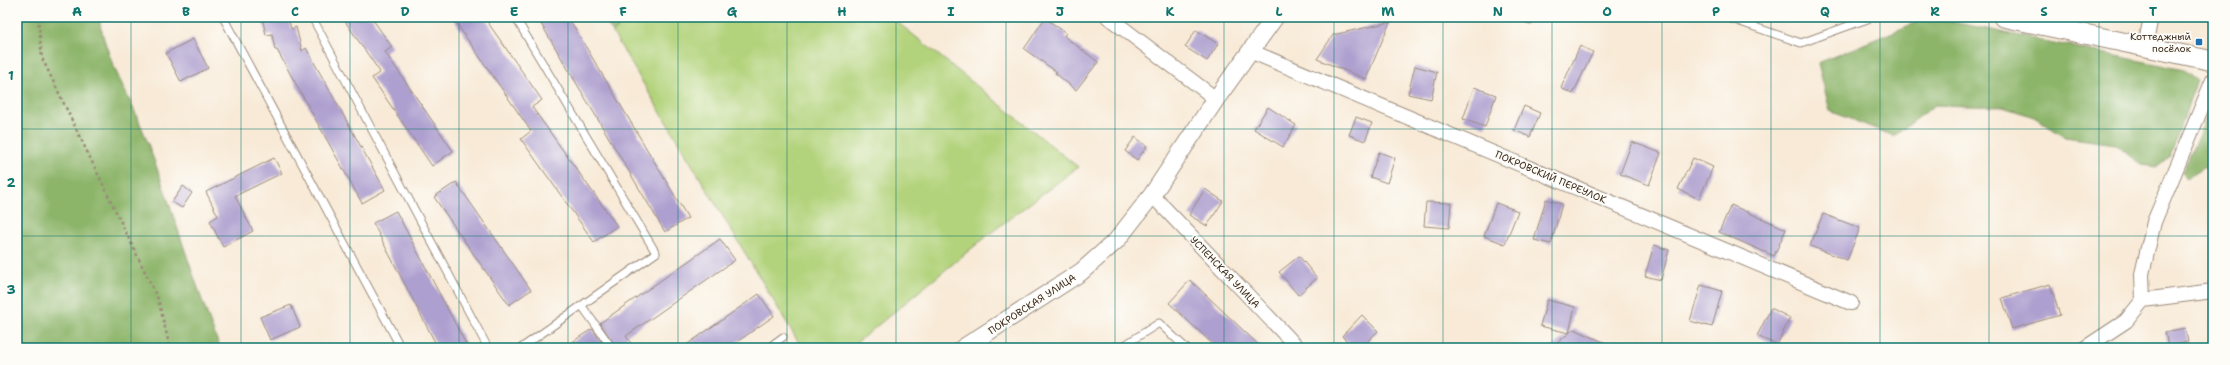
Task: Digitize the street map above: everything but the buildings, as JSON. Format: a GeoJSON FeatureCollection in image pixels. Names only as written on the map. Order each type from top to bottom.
{"type":"FeatureCollection","features":[{"type":"Feature","properties":{"kind":"main road"},"geometry":{"type":"LineString","coordinates":[[2003,17],[2213,61]]}},
{"type":"Feature","properties":{"kind":"street"},"geometry":{"type":"LineString","coordinates":[[1108,17],[1216,99]]}},
{"type":"Feature","properties":{"kind":"street","name":"ПОКРОВСКАЯ УЛИЦА"},"geometry":{"type":"LineString","coordinates":[[963,348],[1081,272],[1100,258],[1117,240],[1152,195],[1216,99],[1275,17]]}},
{"type":"Feature","properties":{"kind":"street"},"geometry":{"type":"LineString","coordinates":[[2145,47],[2151,17]]}},
{"type":"Feature","properties":{"kind":"street","name":"ПОКРОВСКИЙ ПЕРЕУЛОК"},"geometry":{"type":"LineString","coordinates":[[1250,51],[1851,303]]}},
{"type":"Feature","properties":{"kind":"street"},"geometry":{"type":"LineString","coordinates":[[2085,348],[2126,321],[2143,300],[2142,274],[2154,222],[2213,80]]}},
{"type":"Feature","properties":{"kind":"street","name":"УСПЕНСКАЯ УЛИЦА"},"geometry":{"type":"LineString","coordinates":[[1152,195],[1298,348]]}},
{"type":"Feature","properties":{"kind":"street"},"geometry":{"type":"LineString","coordinates":[[2143,300],[2213,291]]}},
{"type":"Feature","properties":{"kind":"lane"},"geometry":{"type":"LineString","coordinates":[[223,17],[401,348]]}},
{"type":"Feature","properties":{"kind":"lane"},"geometry":{"type":"LineString","coordinates":[[312,17],[488,348]]}},
{"type":"Feature","properties":{"kind":"lane"},"geometry":{"type":"LineString","coordinates":[[515,17],[656,253],[520,348]]}},
{"type":"Feature","properties":{"kind":"lane"},"geometry":{"type":"LineString","coordinates":[[1726,17],[1801,43],[1873,17]]}},
{"type":"Feature","properties":{"kind":"lane"},"geometry":{"type":"LineString","coordinates":[[582,306],[612,348]]}},
{"type":"Feature","properties":{"kind":"lane"},"geometry":{"type":"LineString","coordinates":[[1120,348],[1159,322],[1186,348]]}},
{"type":"Feature","properties":{"kind":"lane"},"geometry":{"type":"LineString","coordinates":[[768,348],[783,337]]}},
{"type":"Feature","properties":{"kind":"path"},"geometry":{"type":"LineString","coordinates":[[38,17],[42,58],[158,299],[170,348]]}},
{"type":"Feature","properties":{"kind":"green space"},"geometry":{"type":"Polygon","coordinates":[[[17,17],[99,17],[102,34],[107,49],[141,125],[220,348],[17,348],[17,17]]]}},
{"type":"Feature","properties":{"kind":"green space"},"geometry":{"type":"Polygon","coordinates":[[[603,17],[635,17],[624,21],[613,33],[603,17]]]}},
{"type":"Feature","properties":{"kind":"green space"},"geometry":{"type":"Polygon","coordinates":[[[635,17],[891,17],[1078,167],[988,235],[850,348],[802,348],[613,33],[624,21],[635,17]]]}},
{"type":"Feature","properties":{"kind":"green space"},"geometry":{"type":"Polygon","coordinates":[[[1929,17],[2184,70],[2197,80],[2170,157],[2157,167],[2141,165],[2115,144],[2065,137],[2034,117],[2003,107],[1935,105],[1894,136],[1830,111],[1818,63],[1929,17]]]}},
{"type":"Feature","properties":{"kind":"green space"},"geometry":{"type":"Polygon","coordinates":[[[2213,104],[2213,165],[2207,166],[2186,179],[2182,172],[2213,104]]]}},
{"type":"Feature","properties":{"kind":"place","name":"Коттеджный посёлок"},"geometry":{"type":"Point","coordinates":[2199,42]}}]}
